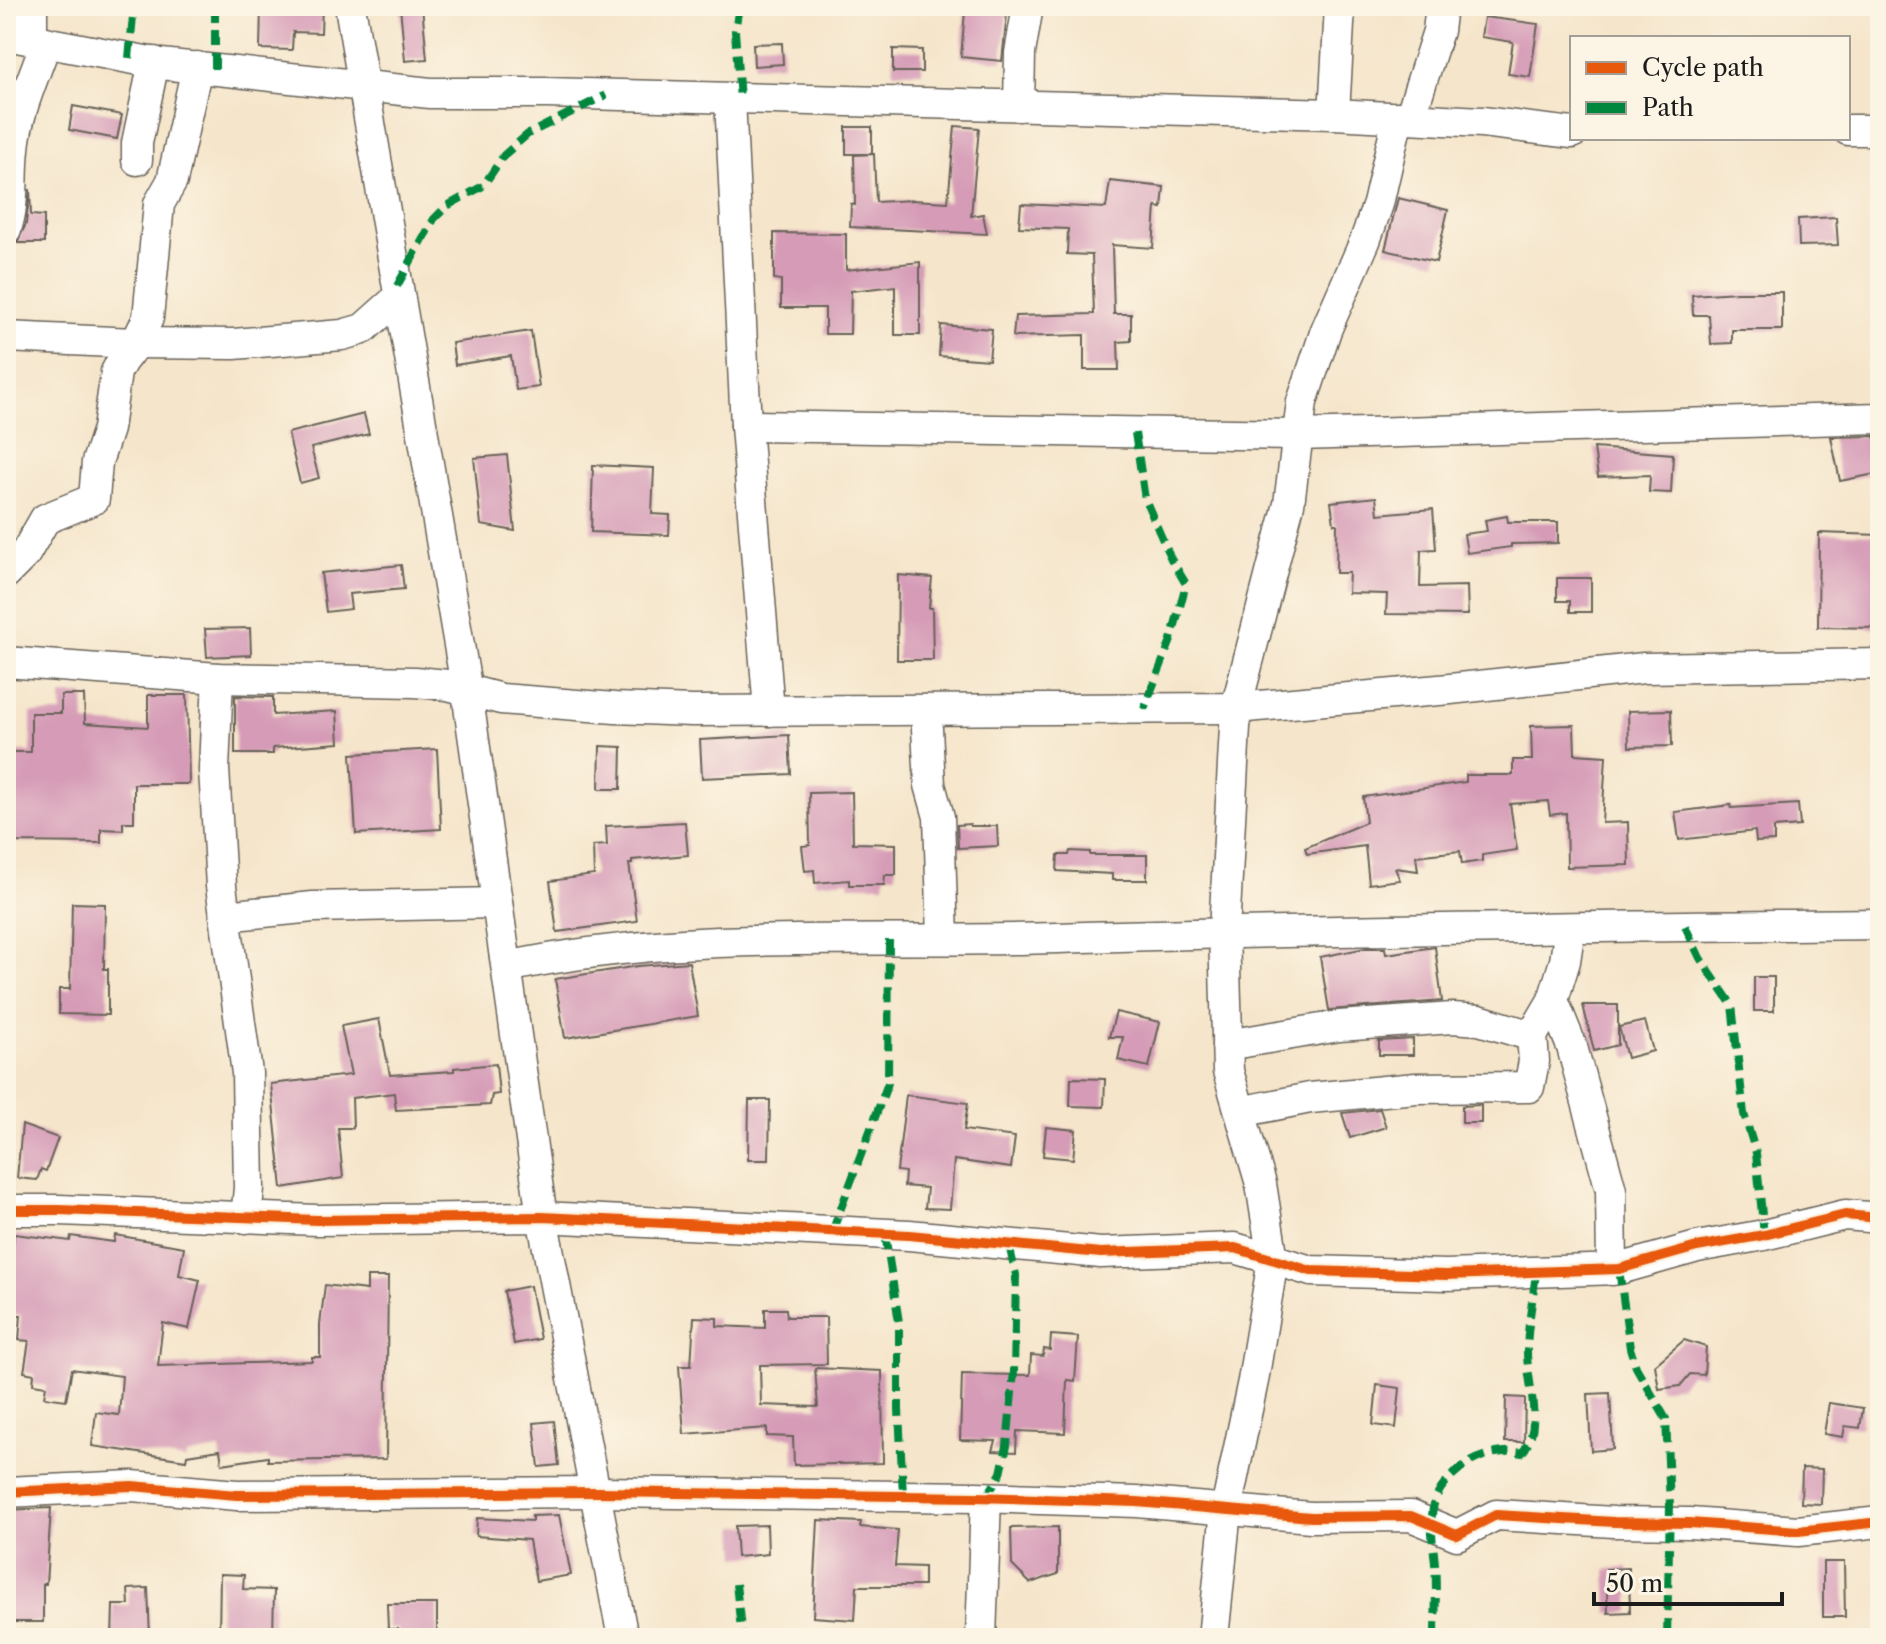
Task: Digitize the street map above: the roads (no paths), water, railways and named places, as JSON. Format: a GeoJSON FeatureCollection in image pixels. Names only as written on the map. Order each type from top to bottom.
{"type":"FeatureCollection","features":[{"type":"Feature","properties":{"kind":"street"},"geometry":{"type":"LineString","coordinates":[[6,229],[12,211],[14,148],[32,6]]}},
{"type":"Feature","properties":{"kind":"street"},"geometry":{"type":"LineString","coordinates":[[350,6],[467,692],[542,1217],[623,1638]]}},
{"type":"Feature","properties":{"kind":"street"},"geometry":{"type":"LineString","coordinates":[[1019,106],[1020,53],[1028,6]]}},
{"type":"Feature","properties":{"kind":"street"},"geometry":{"type":"LineString","coordinates":[[1334,114],[1340,6]]}},
{"type":"Feature","properties":{"kind":"street"},"geometry":{"type":"LineString","coordinates":[[1213,1638],[1226,1510],[1253,1381],[1273,1260],[1261,1184],[1228,1071],[1224,932],[1236,708],[1289,504],[1302,402],[1311,370],[1378,204],[1404,118],[1438,31],[1441,6]]}},
{"type":"Feature","properties":{"kind":"street"},"geometry":{"type":"LineString","coordinates":[[28,39],[154,62],[430,93],[546,93],[1334,114],[1482,122],[1570,133]]}},
{"type":"Feature","properties":{"kind":"street"},"geometry":{"type":"LineString","coordinates":[[137,160],[137,143],[154,62]]}},
{"type":"Feature","properties":{"kind":"street"},"geometry":{"type":"LineString","coordinates":[[6,573],[25,554],[45,519],[94,499],[97,462],[108,429],[116,372],[136,343],[148,318],[159,204],[172,181],[197,67]]}},
{"type":"Feature","properties":{"kind":"street"},"geometry":{"type":"LineString","coordinates":[[730,99],[746,426],[769,711]]}},
{"type":"Feature","properties":{"kind":"street"},"geometry":{"type":"LineString","coordinates":[[1850,130],[1880,130]]}},
{"type":"Feature","properties":{"kind":"street"},"geometry":{"type":"LineString","coordinates":[[6,337],[234,344],[342,335],[363,329],[399,297]]}},
{"type":"Feature","properties":{"kind":"street"},"geometry":{"type":"LineString","coordinates":[[746,426],[1299,435],[1880,418]]}},
{"type":"Feature","properties":{"kind":"street"},"geometry":{"type":"LineString","coordinates":[[6,662],[218,678],[415,682],[448,685],[501,699],[615,708],[769,711],[1236,708],[1644,668],[1880,664]]}},
{"type":"Feature","properties":{"kind":"street"},"geometry":{"type":"LineString","coordinates":[[218,678],[214,769],[225,916],[247,1073],[249,1188],[246,1218]]}},
{"type":"Feature","properties":{"kind":"street"},"geometry":{"type":"LineString","coordinates":[[926,710],[930,785],[939,817],[943,939]]}},
{"type":"Feature","properties":{"kind":"street"},"geometry":{"type":"LineString","coordinates":[[225,916],[313,907],[497,903]]}},
{"type":"Feature","properties":{"kind":"street"},"geometry":{"type":"LineString","coordinates":[[507,967],[622,947],[1224,932],[1880,924]]}},
{"type":"Feature","properties":{"kind":"street"},"geometry":{"type":"LineString","coordinates":[[1240,1112],[1310,1098],[1416,1088],[1529,1087],[1534,1061],[1532,1036],[1553,1000],[1565,961],[1570,928]]}},
{"type":"Feature","properties":{"kind":"street"},"geometry":{"type":"LineString","coordinates":[[1553,1000],[1572,1047],[1611,1190],[1612,1270]]}},
{"type":"Feature","properties":{"kind":"street"},"geometry":{"type":"LineString","coordinates":[[1227,1045],[1339,1026],[1453,1018],[1479,1020],[1532,1036]]}},
{"type":"Feature","properties":{"kind":"street"},"geometry":{"type":"LineString","coordinates":[[9,1206],[317,1220],[542,1217],[909,1235],[1101,1253],[1235,1248],[1311,1271],[1446,1275],[1612,1270],[1697,1247],[1845,1215],[1880,1218]]}},
{"type":"Feature","properties":{"kind":"street"},"geometry":{"type":"LineString","coordinates":[[6,1492],[132,1486],[237,1495],[597,1492],[1137,1502],[1311,1517],[1411,1516],[1457,1535],[1496,1515],[1798,1531],[1880,1522]]}},
{"type":"Feature","properties":{"kind":"street"},"geometry":{"type":"LineString","coordinates":[[981,1638],[986,1498]]}}]}
